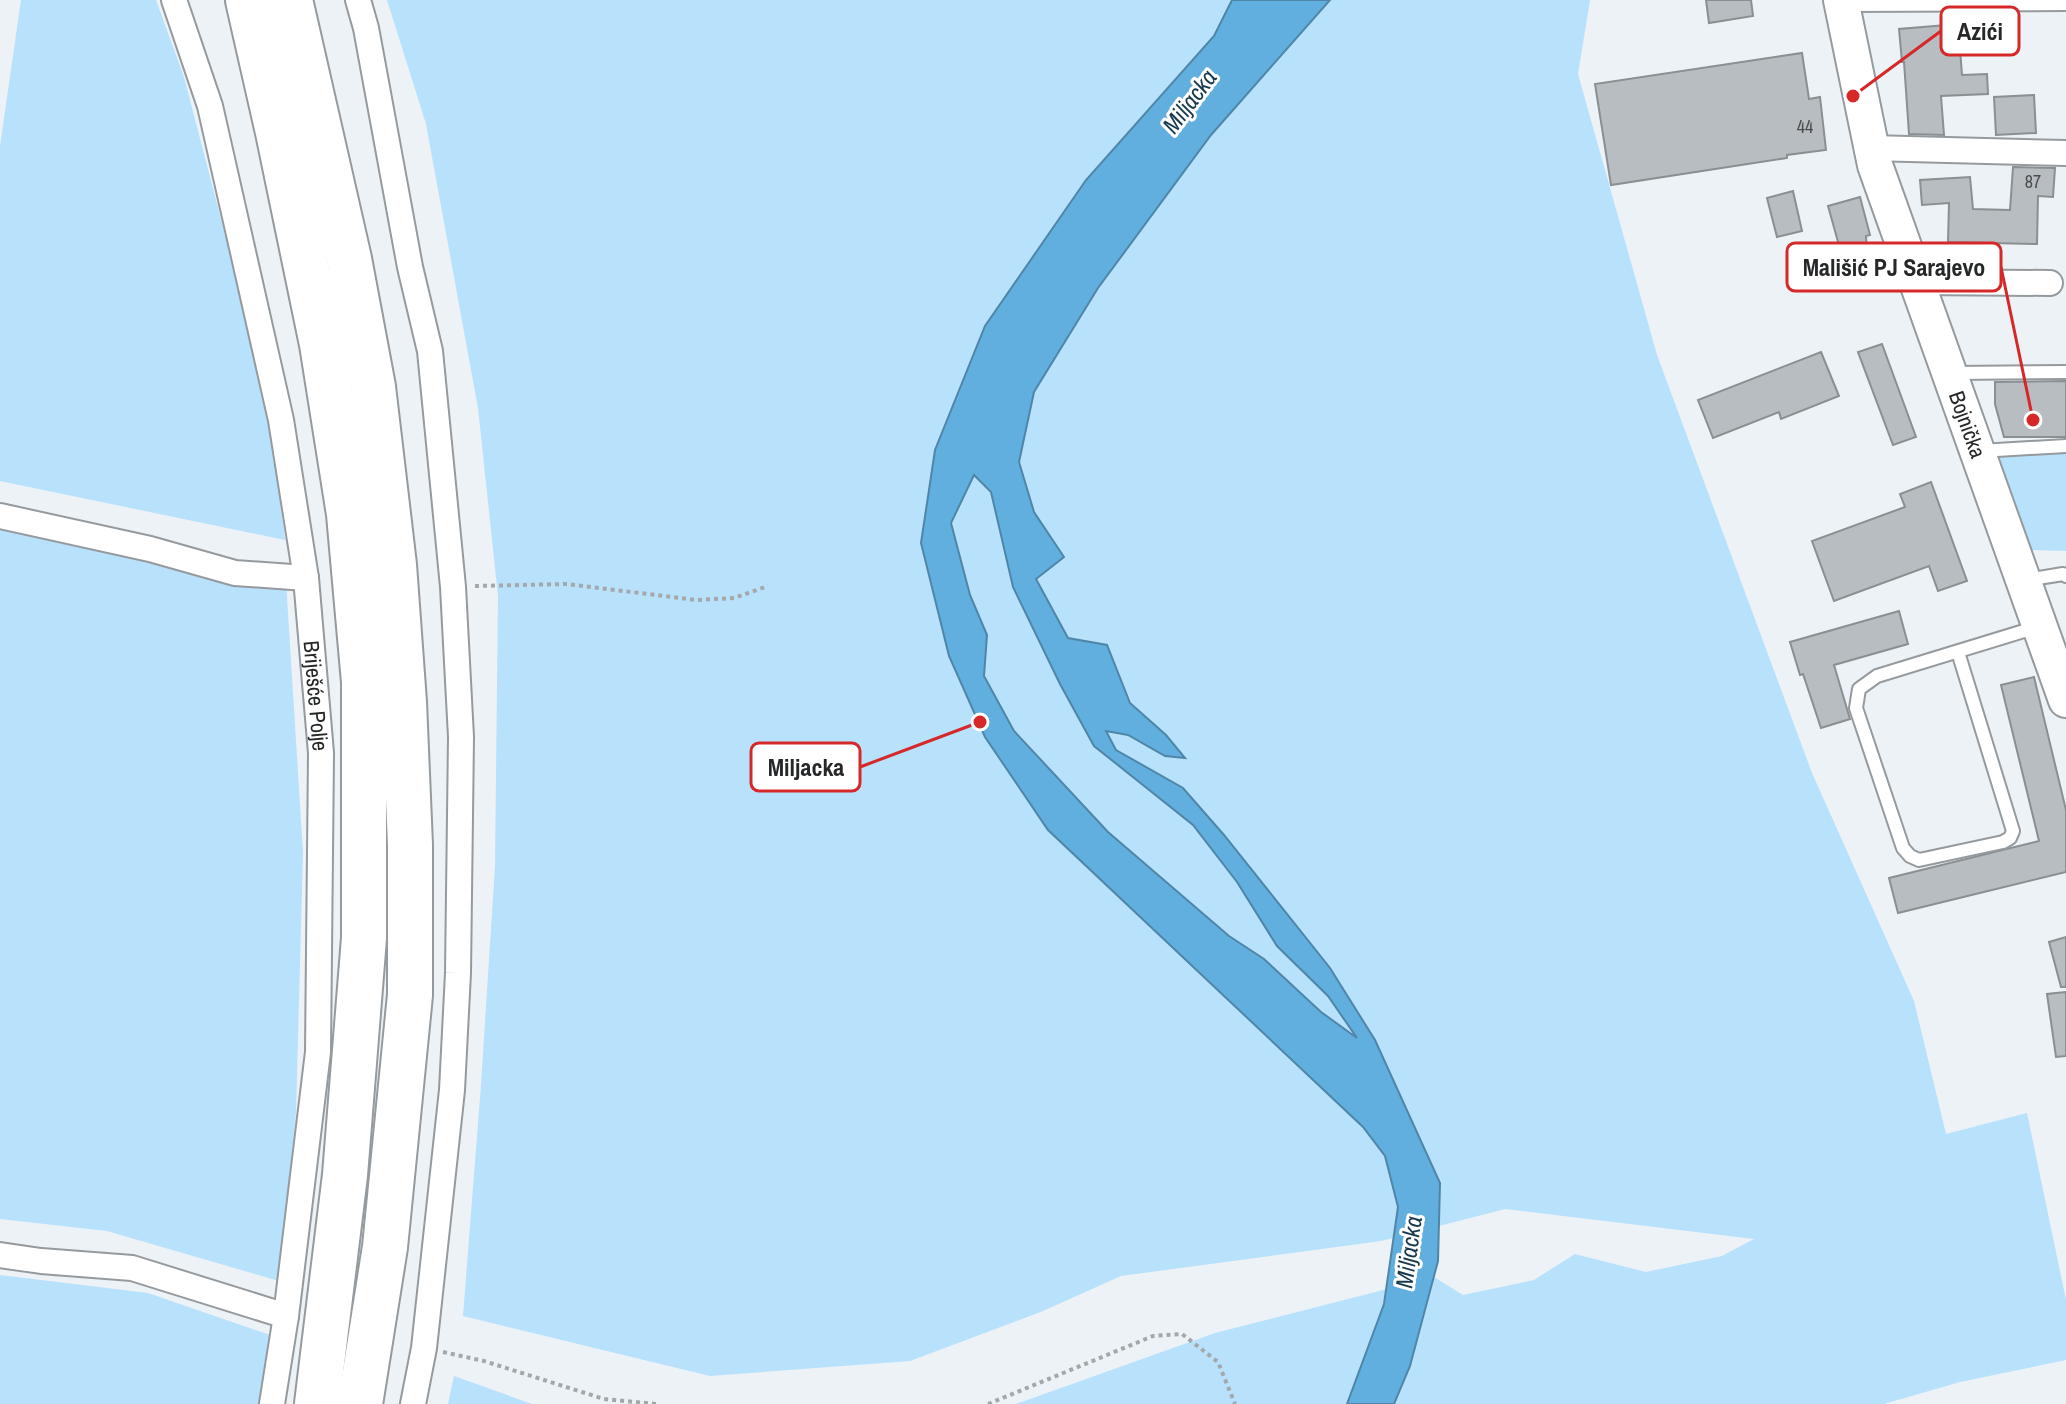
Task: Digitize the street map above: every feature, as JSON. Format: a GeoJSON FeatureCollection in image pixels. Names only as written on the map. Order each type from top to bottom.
{"type":"FeatureCollection","features":[{"type":"Feature","properties":{"kind":"highway"},"geometry":{"type":"LineString","coordinates":[[248,0],[322,344],[349,514],[364,682],[364,938],[345,1175],[317,1404]]}},
{"type":"Feature","properties":{"kind":"highway"},"geometry":{"type":"LineString","coordinates":[[290,0],[349,259],[373,387],[394,565],[405,716],[410,845],[410,995],[385,1247],[360,1404]]}},
{"type":"Feature","properties":{"kind":"main road","name":"Bojnička"},"geometry":{"type":"LineString","coordinates":[[1842,2],[1870,148],[1977,451],[2048,637],[2066,700]]}},
{"type":"Feature","properties":{"kind":"street","name":"Briješće Polje"},"geometry":{"type":"LineString","coordinates":[[174,0],[210,106],[281,420],[306,578],[321,753],[318,1052],[286,1316],[272,1404]]}},
{"type":"Feature","properties":{"kind":"street"},"geometry":{"type":"LineString","coordinates":[[358,0],[366,28],[410,267],[430,351],[453,587],[461,737],[458,973],[452,1090],[424,1348],[413,1404]]}},
{"type":"Feature","properties":{"kind":"street"},"geometry":{"type":"LineString","coordinates":[[1870,148],[2066,153]]}},
{"type":"Feature","properties":{"kind":"street"},"geometry":{"type":"LineString","coordinates":[[1916,282],[2050,283]]}},
{"type":"Feature","properties":{"kind":"street"},"geometry":{"type":"LineString","coordinates":[[0,516],[150,549],[235,573],[306,578]]}},
{"type":"Feature","properties":{"kind":"street"},"geometry":{"type":"LineString","coordinates":[[0,1255],[132,1268],[286,1316]]}},
{"type":"Feature","properties":{"kind":"lane"},"geometry":{"type":"LineString","coordinates":[[1842,2],[2066,4]]}},
{"type":"Feature","properties":{"kind":"lane"},"geometry":{"type":"LineString","coordinates":[[1949,373],[2066,372]]}},
{"type":"Feature","properties":{"kind":"lane"},"geometry":{"type":"LineString","coordinates":[[1977,451],[2066,446]]}},
{"type":"Feature","properties":{"kind":"lane"},"geometry":{"type":"LineString","coordinates":[[2024,580],[2066,576]]}},
{"type":"Feature","properties":{"kind":"lane"},"geometry":{"type":"LineString","coordinates":[[1958,652],[2013,831],[2010,838],[2003,842],[1919,860],[1903,848],[1856,708],[1859,689],[1877,676],[1958,652],[2048,637]]}},
{"type":"Feature","properties":{"kind":"path"},"geometry":{"type":"LineString","coordinates":[[453,587],[567,584],[696,600],[734,598],[768,586]]}},
{"type":"Feature","properties":{"kind":"path"},"geometry":{"type":"LineString","coordinates":[[988,1404],[1153,1336],[1182,1334],[1218,1362],[1235,1404]]}},
{"type":"Feature","properties":{"kind":"path"},"geometry":{"type":"LineString","coordinates":[[424,1348],[484,1361],[604,1399],[657,1404]]}},
{"type":"Feature","properties":{"kind":"shaded area"},"geometry":{"type":"Polygon","coordinates":[[[21,0],[156,0],[184,77],[267,396],[285,540],[0,481],[0,146],[21,0]]]}},
{"type":"Feature","properties":{"kind":"shaded area"},"geometry":{"type":"Polygon","coordinates":[[[387,0],[1590,0],[1578,74],[1657,355],[1812,773],[1914,1001],[1946,1134],[2027,1113],[2066,1300],[2066,1360],[1960,1382],[1884,1404],[1016,1404],[1215,1333],[1434,1277],[1463,1295],[1534,1280],[1575,1254],[1646,1272],[1722,1256],[1754,1239],[1505,1209],[1381,1241],[1121,1276],[1043,1311],[910,1361],[710,1376],[463,1316],[495,866],[498,596],[478,408],[426,124],[387,0]]]}},
{"type":"Feature","properties":{"kind":"shaded area"},"geometry":{"type":"Polygon","coordinates":[[[1985,442],[2066,445],[2066,551],[2031,550],[1985,442]]]}},
{"type":"Feature","properties":{"kind":"shaded area"},"geometry":{"type":"Polygon","coordinates":[[[0,525],[286,581],[303,853],[296,1112],[279,1281],[107,1231],[0,1219],[0,525]]]}},
{"type":"Feature","properties":{"kind":"shaded area"},"geometry":{"type":"Polygon","coordinates":[[[0,1275],[148,1293],[276,1337],[260,1404],[0,1404],[0,1275]]]}},
{"type":"Feature","properties":{"kind":"shaded area"},"geometry":{"type":"Polygon","coordinates":[[[454,1376],[532,1404],[448,1404],[454,1376]]]}},
{"type":"Feature","properties":{"kind":"water"},"geometry":{"type":"Polygon","coordinates":[[[1232,0],[1330,0],[1211,135],[1098,288],[1034,392],[1019,462],[1034,512],[1064,557],[1036,579],[1068,638],[1107,645],[1130,703],[1166,735],[1185,758],[1165,756],[1128,735],[1106,731],[1116,750],[1183,788],[1330,968],[1375,1040],[1440,1183],[1438,1261],[1410,1366],[1394,1404],[1347,1404],[1384,1304],[1398,1207],[1385,1156],[1363,1127],[1048,830],[985,737],[949,656],[921,543],[935,450],[985,326],[1086,180],[1214,36],[1232,0]],[[974,475],[951,523],[970,595],[987,635],[984,676],[1014,731],[1108,832],[1229,936],[1264,959],[1321,1012],[1357,1038],[1328,996],[1277,946],[1237,882],[1193,825],[1094,746],[1013,587],[991,492],[974,475]]]}},
{"type":"Feature","properties":{"kind":"building"},"geometry":{"type":"Polygon","coordinates":[[[1706,0],[1751,0],[1753,16],[1709,23],[1706,0]]]}},
{"type":"Feature","properties":{"kind":"building"},"geometry":{"type":"Polygon","coordinates":[[[1958,24],[1962,75],[1987,74],[1988,94],[1941,96],[1944,135],[1909,134],[1899,29],[1958,24]]]}},
{"type":"Feature","properties":{"kind":"building"},"geometry":{"type":"Polygon","coordinates":[[[1802,53],[1809,99],[1820,97],[1826,150],[1611,185],[1595,84],[1802,53]]]}},
{"type":"Feature","properties":{"kind":"building"},"geometry":{"type":"Polygon","coordinates":[[[2034,95],[2036,133],[1996,135],[1994,97],[2034,95]]]}},
{"type":"Feature","properties":{"kind":"building"},"geometry":{"type":"Polygon","coordinates":[[[2013,167],[2055,168],[2053,197],[2038,196],[2037,244],[1948,242],[1949,203],[1922,205],[1920,180],[1970,177],[1973,209],[2010,210],[2013,167]]]}},
{"type":"Feature","properties":{"kind":"building"},"geometry":{"type":"Polygon","coordinates":[[[1793,191],[1802,231],[1777,237],[1767,198],[1793,191]]]}},
{"type":"Feature","properties":{"kind":"building"},"geometry":{"type":"Polygon","coordinates":[[[1860,197],[1870,235],[1866,236],[1869,286],[1836,288],[1834,256],[1842,256],[1828,206],[1860,197]]]}},
{"type":"Feature","properties":{"kind":"building"},"geometry":{"type":"Polygon","coordinates":[[[1882,344],[1916,437],[1893,445],[1858,352],[1882,344]]]}},
{"type":"Feature","properties":{"kind":"building"},"geometry":{"type":"Polygon","coordinates":[[[1821,352],[1839,396],[1781,419],[1779,412],[1713,438],[1698,400],[1821,352]]]}},
{"type":"Feature","properties":{"kind":"building"},"geometry":{"type":"Polygon","coordinates":[[[2066,381],[2066,437],[2004,437],[1995,404],[1995,382],[2066,381]]]}},
{"type":"Feature","properties":{"kind":"building"},"geometry":{"type":"Polygon","coordinates":[[[1931,482],[1967,581],[1938,591],[1929,566],[1834,601],[1812,541],[1905,507],[1900,494],[1931,482]]]}},
{"type":"Feature","properties":{"kind":"building"},"geometry":{"type":"Polygon","coordinates":[[[1899,611],[1908,644],[1834,665],[1850,719],[1821,728],[1790,642],[1899,611]]]}},
{"type":"Feature","properties":{"kind":"building"},"geometry":{"type":"Polygon","coordinates":[[[2034,677],[2066,810],[2066,872],[1898,913],[1889,878],[2039,841],[2001,685],[2034,677]]]}},
{"type":"Feature","properties":{"kind":"building"},"geometry":{"type":"Polygon","coordinates":[[[2066,937],[2066,987],[2061,987],[2049,942],[2066,937]]]}},
{"type":"Feature","properties":{"kind":"building"},"geometry":{"type":"Polygon","coordinates":[[[2066,992],[2066,1056],[2056,1057],[2047,994],[2066,992]]]}},
{"type":"Feature","properties":{"kind":"place","name":"Azići"},"geometry":{"type":"Point","coordinates":[1853,96]}},
{"type":"Feature","properties":{"kind":"place","name":"Mališić PJ Sarajevo"},"geometry":{"type":"Point","coordinates":[2033,420]}},
{"type":"Feature","properties":{"kind":"place","name":"Miljacka"},"geometry":{"type":"Point","coordinates":[980,722]}}]}
